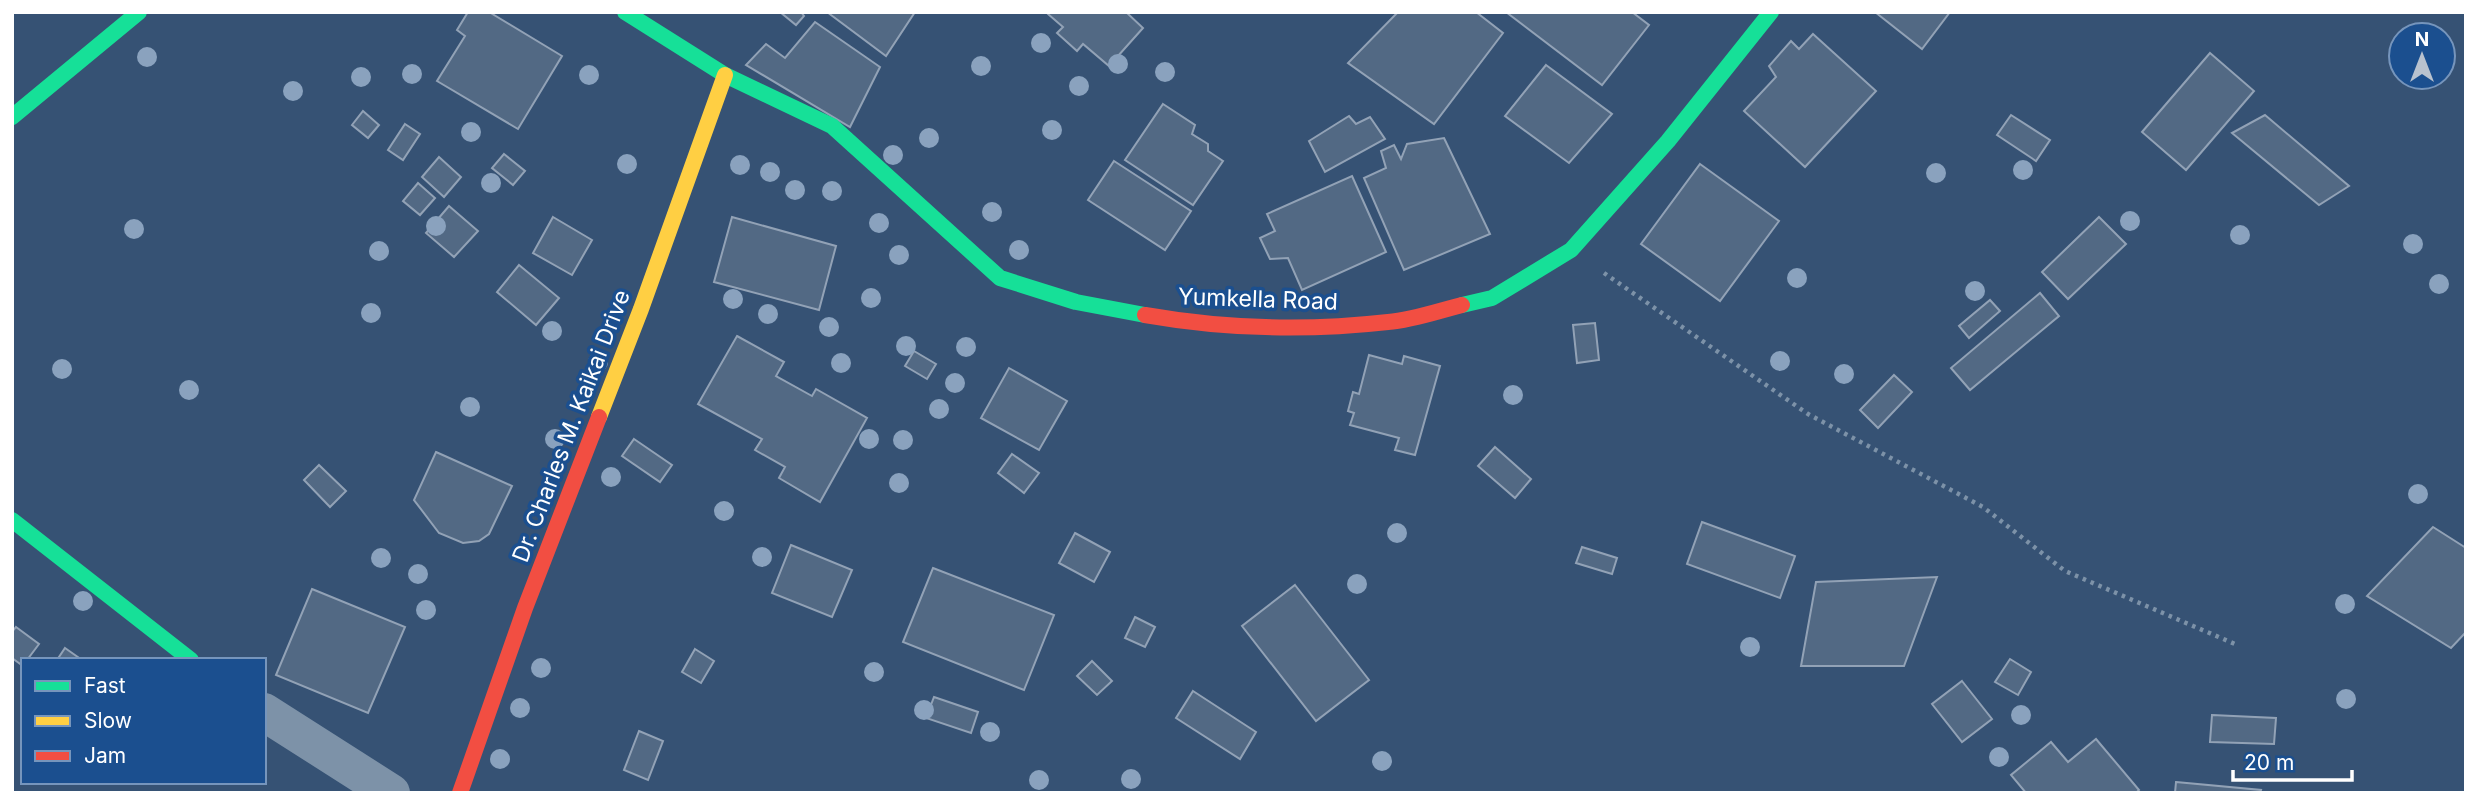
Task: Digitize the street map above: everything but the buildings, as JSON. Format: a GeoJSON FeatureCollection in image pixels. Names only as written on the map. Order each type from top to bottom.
{"type":"FeatureCollection","features":[{"type":"Feature","properties":{"kind":"street"},"geometry":{"type":"LineString","coordinates":[[12,117],[139,12]]}},
{"type":"Feature","properties":{"kind":"street","name":"Yumkella Road"},"geometry":{"type":"LineString","coordinates":[[625,12],[725,75],[832,126],[1000,278],[1076,302],[1195,324],[1307,327],[1391,322],[1492,298],[1571,250],[1668,141],[1770,12]]}},
{"type":"Feature","properties":{"kind":"street","name":"Dr. Charles M. Kaikai Drive"},"geometry":{"type":"LineString","coordinates":[[460,793],[525,608],[641,309],[725,75]]}},
{"type":"Feature","properties":{"kind":"street"},"geometry":{"type":"LineString","coordinates":[[12,520],[188,658]]}},
{"type":"Feature","properties":{"kind":"street"},"geometry":{"type":"LineString","coordinates":[[266,713],[391,793]]}},
{"type":"Feature","properties":{"kind":"path"},"geometry":{"type":"LineString","coordinates":[[1571,250],[1808,415],[1983,507],[2065,571],[2235,644]]}},
{"type":"Feature","properties":{"kind":"traffic: fast"},"geometry":{"type":"LineString","coordinates":[[12,117],[139,12]]}},
{"type":"Feature","properties":{"kind":"traffic: fast"},"geometry":{"type":"LineString","coordinates":[[625,12],[725,75],[832,126],[1000,278],[1076,302],[1145,315]]}},
{"type":"Feature","properties":{"kind":"traffic: fast"},"geometry":{"type":"LineString","coordinates":[[1462,305],[1492,298],[1571,250],[1668,141],[1771,12]]}},
{"type":"Feature","properties":{"kind":"traffic: fast"},"geometry":{"type":"LineString","coordinates":[[12,520],[188,658]]}},
{"type":"Feature","properties":{"kind":"traffic: slow"},"geometry":{"type":"LineString","coordinates":[[599,417],[725,75]]}},
{"type":"Feature","properties":{"kind":"traffic: jam"},"geometry":{"type":"LineString","coordinates":[[1145,315],[1236,326],[1328,327],[1397,321],[1462,305]]}},
{"type":"Feature","properties":{"kind":"traffic: jam"},"geometry":{"type":"LineString","coordinates":[[460,793],[525,608],[599,417]]}}]}
